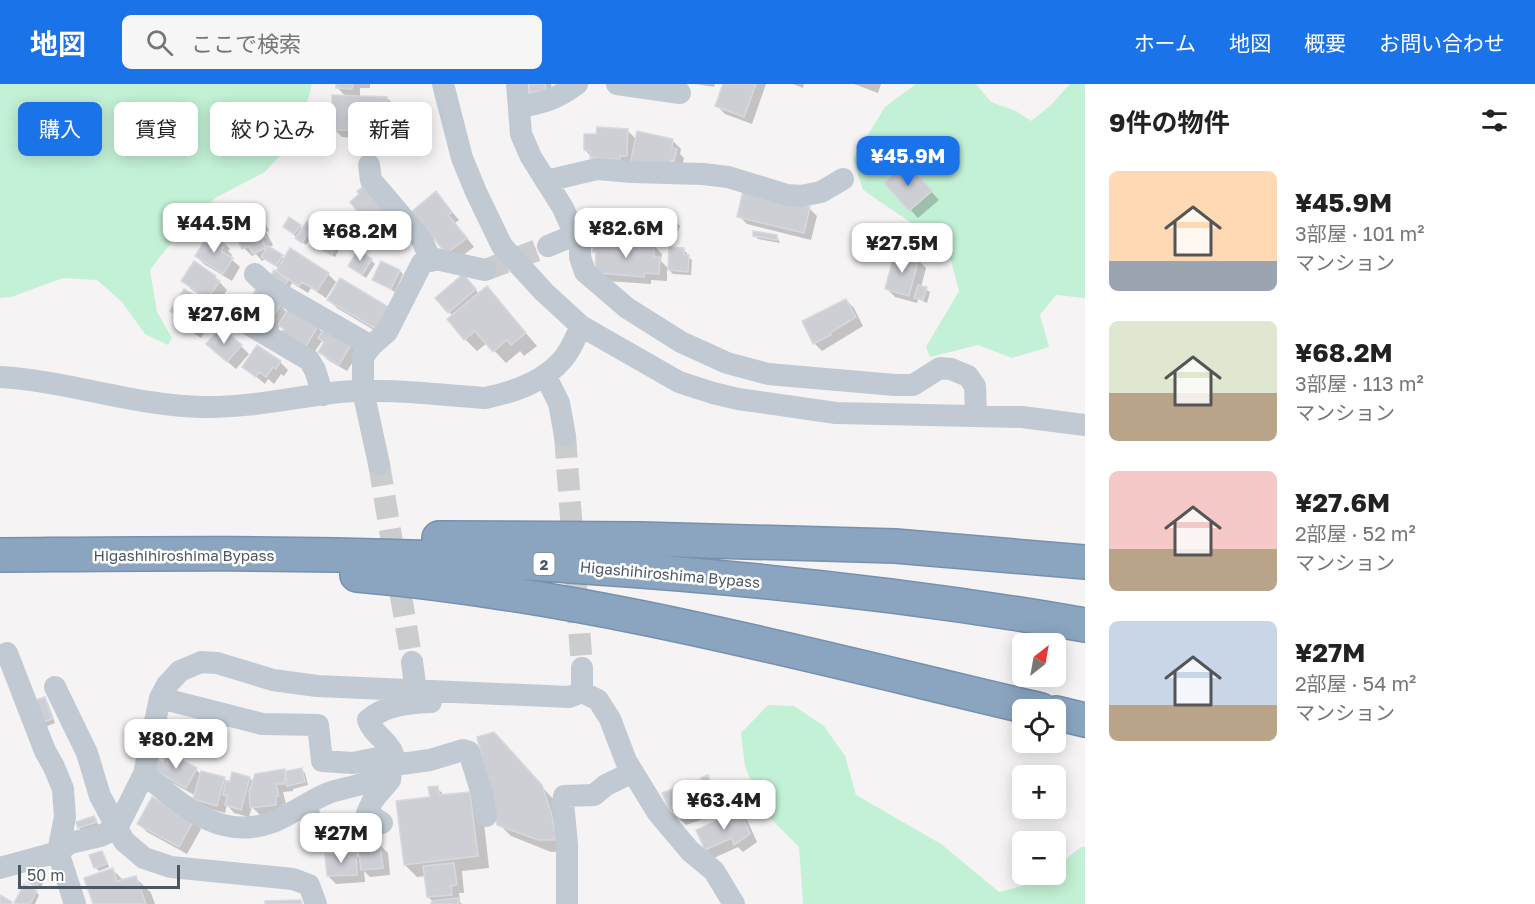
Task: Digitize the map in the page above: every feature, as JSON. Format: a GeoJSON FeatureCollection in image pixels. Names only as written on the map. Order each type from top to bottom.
{"type":"FeatureCollection","features":[{"type":"Feature","properties":{"kind":"highway"},"geometry":{"type":"LineString","coordinates":[[51,555],[263,542],[511,538],[895,546],[1085,562]]}},
{"type":"Feature","properties":{"kind":"highway","name":"Higashihiroshima Bypass"},"geometry":{"type":"LineString","coordinates":[[0,555],[411,556],[697,574],[821,587],[1085,625]]}},
{"type":"Feature","properties":{"kind":"highway"},"geometry":{"type":"LineString","coordinates":[[51,555],[269,567],[376,576],[486,590],[641,617],[1012,703]]}},
{"type":"Feature","properties":{"kind":"highway"},"geometry":{"type":"LineString","coordinates":[[1066,715],[1085,720]]}},
{"type":"Feature","properties":{"kind":"street"},"geometry":{"type":"LineString","coordinates":[[443,84],[462,158],[502,246],[544,292],[581,326],[679,382],[713,393],[773,405],[836,413],[1022,417],[1085,425]]}},
{"type":"Feature","properties":{"kind":"street"},"geometry":{"type":"LineString","coordinates":[[517,84],[521,134],[531,158],[563,208],[580,244],[579,257],[585,273],[627,308],[681,342],[727,363],[768,374],[912,385],[940,368],[951,369],[968,376],[975,386],[976,415]]}},
{"type":"Feature","properties":{"kind":"street"},"geometry":{"type":"LineString","coordinates":[[519,107],[561,96],[577,84]]}},
{"type":"Feature","properties":{"kind":"street"},"geometry":{"type":"LineString","coordinates":[[617,84],[680,93]]}},
{"type":"Feature","properties":{"kind":"street"},"geometry":{"type":"LineString","coordinates":[[369,165],[371,180],[422,240],[431,261]]}},
{"type":"Feature","properties":{"kind":"street"},"geometry":{"type":"LineString","coordinates":[[546,181],[597,169],[703,174],[728,177],[787,195],[801,196],[821,192],[843,178]]}},
{"type":"Feature","properties":{"kind":"street"},"geometry":{"type":"LineString","coordinates":[[548,246],[575,235]]}},
{"type":"Feature","properties":{"kind":"street"},"geometry":{"type":"LineString","coordinates":[[379,464],[363,391],[363,357],[371,346],[387,332],[423,264],[436,259],[485,270]]}},
{"type":"Feature","properties":{"kind":"street"},"geometry":{"type":"LineString","coordinates":[[255,274],[270,288],[371,346]]}},
{"type":"Feature","properties":{"kind":"street"},"geometry":{"type":"LineString","coordinates":[[233,315],[309,360],[315,369],[323,395]]}},
{"type":"Feature","properties":{"kind":"street"},"geometry":{"type":"LineString","coordinates":[[0,377],[46,382],[150,402],[205,407],[262,404],[323,395],[388,390],[486,398],[519,388],[546,376],[564,358],[581,326]]}},
{"type":"Feature","properties":{"kind":"street"},"geometry":{"type":"LineString","coordinates":[[546,376],[559,403],[566,436]]}},
{"type":"Feature","properties":{"kind":"street"},"geometry":{"type":"LineString","coordinates":[[7,653],[45,751],[63,789],[65,817],[58,852],[75,904]]}},
{"type":"Feature","properties":{"kind":"street"},"geometry":{"type":"LineString","coordinates":[[0,868],[58,852],[70,843],[100,836],[117,828],[144,774],[160,698],[167,685],[180,671],[201,662],[217,663],[273,680],[316,686],[568,697],[582,692],[598,700],[610,719],[626,761],[658,813],[690,851],[714,871],[734,904]]}},
{"type":"Feature","properties":{"kind":"street"},"geometry":{"type":"LineString","coordinates":[[412,662],[416,691]]}},
{"type":"Feature","properties":{"kind":"street"},"geometry":{"type":"LineString","coordinates":[[582,668],[582,692]]}},
{"type":"Feature","properties":{"kind":"street"},"geometry":{"type":"LineString","coordinates":[[55,687],[87,753],[96,786],[124,841],[133,850],[155,863],[222,874],[292,879],[309,885],[316,904]]}},
{"type":"Feature","properties":{"kind":"street"},"geometry":{"type":"LineString","coordinates":[[382,823],[367,813],[373,800],[390,780],[392,764],[387,742],[370,728],[368,720],[378,711],[392,707],[436,702],[444,693]]}},
{"type":"Feature","properties":{"kind":"street"},"geometry":{"type":"LineString","coordinates":[[160,698],[262,724],[318,724],[322,761],[392,764],[430,760],[463,750],[469,752],[483,797],[486,816]]}},
{"type":"Feature","properties":{"kind":"street"},"geometry":{"type":"LineString","coordinates":[[144,774],[185,808],[203,818],[233,828],[253,827],[272,822],[327,794],[360,785],[392,764]]}},
{"type":"Feature","properties":{"kind":"street"},"geometry":{"type":"LineString","coordinates":[[567,904],[564,796],[594,795],[606,785],[633,772]]}},
{"type":"Feature","properties":{"kind":"green space"},"geometry":{"type":"Polygon","coordinates":[[[0,84],[312,84],[307,102],[210,102],[210,156],[280,156],[265,172],[215,198],[166,249],[150,270],[157,312],[172,338],[168,345],[145,334],[122,302],[97,280],[63,278],[11,297],[0,298],[0,84]]]}},
{"type":"Feature","properties":{"kind":"green space"},"geometry":{"type":"Polygon","coordinates":[[[916,84],[976,84],[991,102],[1016,111],[1031,121],[1051,105],[1070,84],[1085,84],[1085,298],[1056,295],[1040,315],[1049,347],[1012,358],[978,345],[930,357],[926,347],[959,291],[951,261],[910,222],[863,190],[853,159],[885,107],[916,84]]]}},
{"type":"Feature","properties":{"kind":"green space"},"geometry":{"type":"Polygon","coordinates":[[[768,705],[794,706],[824,726],[845,756],[856,795],[941,844],[999,892],[1026,885],[1066,885],[1066,859],[1081,847],[1085,847],[1085,904],[803,904],[799,847],[763,811],[745,766],[741,733],[768,705]]]}},
{"type":"Feature","properties":{"kind":"building"},"geometry":{"type":"Polygon","coordinates":[[[336,84],[353,84],[352,89],[336,88],[336,84]]]}},
{"type":"Feature","properties":{"kind":"building"},"geometry":{"type":"Polygon","coordinates":[[[529,84],[545,84],[546,90],[530,93],[529,84]]]}},
{"type":"Feature","properties":{"kind":"building"},"geometry":{"type":"Polygon","coordinates":[[[723,84],[756,84],[744,117],[715,106],[723,84]]]}},
{"type":"Feature","properties":{"kind":"building"},"geometry":{"type":"Polygon","coordinates":[[[332,95],[387,97],[387,102],[348,102],[348,130],[336,130],[336,102],[332,102],[332,95]]]}},
{"type":"Feature","properties":{"kind":"building"},"geometry":{"type":"Polygon","coordinates":[[[597,127],[628,129],[627,156],[620,156],[620,159],[590,158],[590,151],[584,150],[584,134],[596,134],[597,127]]]}},
{"type":"Feature","properties":{"kind":"building"},"geometry":{"type":"Polygon","coordinates":[[[637,131],[673,139],[672,148],[677,149],[669,169],[630,164],[637,131]]]}},
{"type":"Feature","properties":{"kind":"building"},"geometry":{"type":"Polygon","coordinates":[[[906,162],[932,191],[909,211],[884,183],[906,162]]]}},
{"type":"Feature","properties":{"kind":"building"},"geometry":{"type":"Polygon","coordinates":[[[368,183],[396,218],[386,227],[381,220],[371,228],[350,202],[359,194],[357,191],[368,183]]]}},
{"type":"Feature","properties":{"kind":"building"},"geometry":{"type":"Polygon","coordinates":[[[436,191],[452,212],[448,215],[467,238],[446,254],[428,231],[409,214],[436,191]]]}},
{"type":"Feature","properties":{"kind":"building"},"geometry":{"type":"Polygon","coordinates":[[[743,191],[810,207],[804,233],[737,217],[743,191]]]}},
{"type":"Feature","properties":{"kind":"building"},"geometry":{"type":"Polygon","coordinates":[[[254,205],[262,222],[259,224],[266,237],[262,239],[266,248],[253,254],[249,246],[242,249],[227,218],[254,205]]]}},
{"type":"Feature","properties":{"kind":"building"},"geometry":{"type":"Polygon","coordinates":[[[610,209],[648,212],[647,236],[635,235],[634,238],[609,236],[610,209]]]}},
{"type":"Feature","properties":{"kind":"building"},"geometry":{"type":"Polygon","coordinates":[[[653,213],[677,221],[671,237],[648,228],[653,213]]]}},
{"type":"Feature","properties":{"kind":"building"},"geometry":{"type":"Polygon","coordinates":[[[289,217],[301,225],[294,234],[283,227],[289,217]]]}},
{"type":"Feature","properties":{"kind":"building"},"geometry":{"type":"Polygon","coordinates":[[[586,218],[602,220],[600,235],[584,233],[586,218]]]}},
{"type":"Feature","properties":{"kind":"building"},"geometry":{"type":"Polygon","coordinates":[[[307,221],[313,226],[302,243],[295,238],[307,221]]]}},
{"type":"Feature","properties":{"kind":"building"},"geometry":{"type":"Polygon","coordinates":[[[753,231],[777,235],[777,240],[753,236],[753,231]]]}},
{"type":"Feature","properties":{"kind":"building"},"geometry":{"type":"Polygon","coordinates":[[[210,232],[223,240],[221,243],[225,245],[221,251],[233,258],[223,274],[195,256],[210,232]]]}},
{"type":"Feature","properties":{"kind":"building"},"geometry":{"type":"Polygon","coordinates":[[[324,232],[339,241],[331,255],[316,246],[324,232]]]}},
{"type":"Feature","properties":{"kind":"building"},"geometry":{"type":"Polygon","coordinates":[[[594,240],[654,244],[654,257],[660,257],[659,274],[644,273],[644,277],[598,273],[595,271],[594,240]]]}},
{"type":"Feature","properties":{"kind":"building"},"geometry":{"type":"Polygon","coordinates":[[[268,246],[283,255],[276,266],[261,257],[268,246]]]}},
{"type":"Feature","properties":{"kind":"building"},"geometry":{"type":"Polygon","coordinates":[[[669,247],[684,248],[684,255],[689,255],[688,272],[668,270],[669,247]]]}},
{"type":"Feature","properties":{"kind":"building"},"geometry":{"type":"Polygon","coordinates":[[[290,248],[329,273],[317,291],[302,282],[299,286],[276,271],[290,248]]]}},
{"type":"Feature","properties":{"kind":"building"},"geometry":{"type":"Polygon","coordinates":[[[358,250],[372,259],[362,275],[348,266],[358,250]]]}},
{"type":"Feature","properties":{"kind":"building"},"geometry":{"type":"Polygon","coordinates":[[[895,251],[919,258],[909,296],[885,289],[895,251]]]}},
{"type":"Feature","properties":{"kind":"building"},"geometry":{"type":"Polygon","coordinates":[[[194,261],[220,281],[208,298],[181,281],[194,261]]]}},
{"type":"Feature","properties":{"kind":"building"},"geometry":{"type":"Polygon","coordinates":[[[381,261],[400,270],[391,289],[372,280],[381,261]]]}},
{"type":"Feature","properties":{"kind":"building"},"geometry":{"type":"Polygon","coordinates":[[[274,270],[288,280],[284,287],[269,278],[274,270]]]}},
{"type":"Feature","properties":{"kind":"building"},"geometry":{"type":"Polygon","coordinates":[[[463,274],[476,289],[448,313],[435,298],[463,274]]]}},
{"type":"Feature","properties":{"kind":"building"},"geometry":{"type":"Polygon","coordinates":[[[340,278],[392,309],[379,331],[327,300],[340,278]]]}},
{"type":"Feature","properties":{"kind":"building"},"geometry":{"type":"Polygon","coordinates":[[[918,285],[927,287],[923,300],[914,298],[918,285]]]}},
{"type":"Feature","properties":{"kind":"building"},"geometry":{"type":"Polygon","coordinates":[[[487,286],[526,333],[511,345],[507,340],[493,352],[475,331],[464,340],[447,319],[487,286]]]}},
{"type":"Feature","properties":{"kind":"building"},"geometry":{"type":"Polygon","coordinates":[[[184,289],[206,303],[201,312],[205,316],[202,321],[199,320],[192,331],[182,324],[184,320],[170,311],[184,289]]]}},
{"type":"Feature","properties":{"kind":"building"},"geometry":{"type":"Polygon","coordinates":[[[256,289],[281,304],[269,323],[248,311],[252,305],[248,303],[256,289]]]}},
{"type":"Feature","properties":{"kind":"building"},"geometry":{"type":"Polygon","coordinates":[[[846,299],[856,317],[830,333],[831,335],[813,344],[802,321],[846,299]]]}},
{"type":"Feature","properties":{"kind":"building"},"geometry":{"type":"Polygon","coordinates":[[[289,308],[318,326],[305,348],[281,333],[284,329],[278,325],[289,308]]]}},
{"type":"Feature","properties":{"kind":"building"},"geometry":{"type":"Polygon","coordinates":[[[221,327],[242,345],[227,362],[206,344],[221,327]]]}},
{"type":"Feature","properties":{"kind":"building"},"geometry":{"type":"Polygon","coordinates":[[[325,327],[352,343],[339,365],[318,352],[324,342],[318,338],[325,327]]]}},
{"type":"Feature","properties":{"kind":"building"},"geometry":{"type":"Polygon","coordinates":[[[257,345],[281,361],[276,369],[273,367],[266,377],[259,372],[256,377],[242,367],[257,345]]]}},
{"type":"Feature","properties":{"kind":"building"},"geometry":{"type":"Polygon","coordinates":[[[45,697],[52,719],[37,725],[29,702],[45,697]]]}},
{"type":"Feature","properties":{"kind":"building"},"geometry":{"type":"Polygon","coordinates":[[[494,732],[542,785],[557,840],[538,840],[497,825],[477,737],[494,732]]]}},
{"type":"Feature","properties":{"kind":"building"},"geometry":{"type":"Polygon","coordinates":[[[168,753],[197,768],[186,788],[154,770],[159,761],[163,763],[168,753]]]}},
{"type":"Feature","properties":{"kind":"building"},"geometry":{"type":"Polygon","coordinates":[[[302,768],[305,782],[287,786],[286,771],[302,768]]]}},
{"type":"Feature","properties":{"kind":"building"},"geometry":{"type":"Polygon","coordinates":[[[285,769],[285,784],[276,784],[279,796],[276,796],[276,805],[250,808],[249,791],[255,774],[285,769]]]}},
{"type":"Feature","properties":{"kind":"building"},"geometry":{"type":"Polygon","coordinates":[[[201,771],[225,777],[217,806],[193,799],[201,771]]]}},
{"type":"Feature","properties":{"kind":"building"},"geometry":{"type":"Polygon","coordinates":[[[232,772],[250,777],[241,810],[225,805],[227,796],[223,795],[226,781],[230,781],[232,772]]]}},
{"type":"Feature","properties":{"kind":"building"},"geometry":{"type":"Polygon","coordinates":[[[708,775],[713,791],[707,794],[701,778],[708,775]]]}},
{"type":"Feature","properties":{"kind":"building"},"geometry":{"type":"Polygon","coordinates":[[[699,780],[708,807],[676,817],[673,808],[669,810],[662,793],[699,780]]]}},
{"type":"Feature","properties":{"kind":"building"},"geometry":{"type":"Polygon","coordinates":[[[438,786],[439,795],[470,792],[478,856],[404,865],[396,801],[430,797],[428,787],[438,786]]]}},
{"type":"Feature","properties":{"kind":"building"},"geometry":{"type":"Polygon","coordinates":[[[152,797],[194,820],[179,847],[137,824],[152,797]]]}},
{"type":"Feature","properties":{"kind":"building"},"geometry":{"type":"Polygon","coordinates":[[[740,810],[750,834],[734,845],[732,838],[705,850],[696,830],[740,810]]]}},
{"type":"Feature","properties":{"kind":"building"},"geometry":{"type":"Polygon","coordinates":[[[94,816],[97,822],[78,828],[76,822],[94,816]]]}},
{"type":"Feature","properties":{"kind":"building"},"geometry":{"type":"Polygon","coordinates":[[[380,843],[383,868],[361,870],[358,845],[380,843]]]}},
{"type":"Feature","properties":{"kind":"building"},"geometry":{"type":"Polygon","coordinates":[[[102,851],[107,864],[94,868],[89,855],[102,851]]]}},
{"type":"Feature","properties":{"kind":"building"},"geometry":{"type":"Polygon","coordinates":[[[356,853],[357,875],[327,876],[325,854],[356,853]]]}},
{"type":"Feature","properties":{"kind":"building"},"geometry":{"type":"Polygon","coordinates":[[[454,863],[457,885],[451,886],[452,895],[427,897],[423,866],[454,863]]]}},
{"type":"Feature","properties":{"kind":"building"},"geometry":{"type":"Polygon","coordinates":[[[35,868],[43,873],[36,887],[27,882],[35,868]]]}},
{"type":"Feature","properties":{"kind":"building"},"geometry":{"type":"Polygon","coordinates":[[[113,868],[117,881],[136,876],[146,904],[93,904],[84,878],[113,868]]]}},
{"type":"Feature","properties":{"kind":"building"},"geometry":{"type":"Polygon","coordinates":[[[24,884],[37,891],[30,904],[14,903],[24,884]]]}},
{"type":"Feature","properties":{"kind":"building"},"geometry":{"type":"Polygon","coordinates":[[[0,895],[12,902],[11,904],[0,904],[0,895]]]}},
{"type":"Feature","properties":{"kind":"building"},"geometry":{"type":"Polygon","coordinates":[[[458,898],[459,904],[431,904],[432,901],[458,898]]]}},
{"type":"Feature","properties":{"kind":"building"},"geometry":{"type":"Polygon","coordinates":[[[301,900],[302,904],[265,904],[265,901],[301,900]]]}},
{"type":"Feature","properties":{"kind":"tunnel"},"geometry":{"type":"LineString","coordinates":[[485,270],[548,246]]}},
{"type":"Feature","properties":{"kind":"tunnel"},"geometry":{"type":"LineString","coordinates":[[565,436],[582,668]]}},
{"type":"Feature","properties":{"kind":"tunnel"},"geometry":{"type":"LineString","coordinates":[[379,464],[412,662]]}}]}
